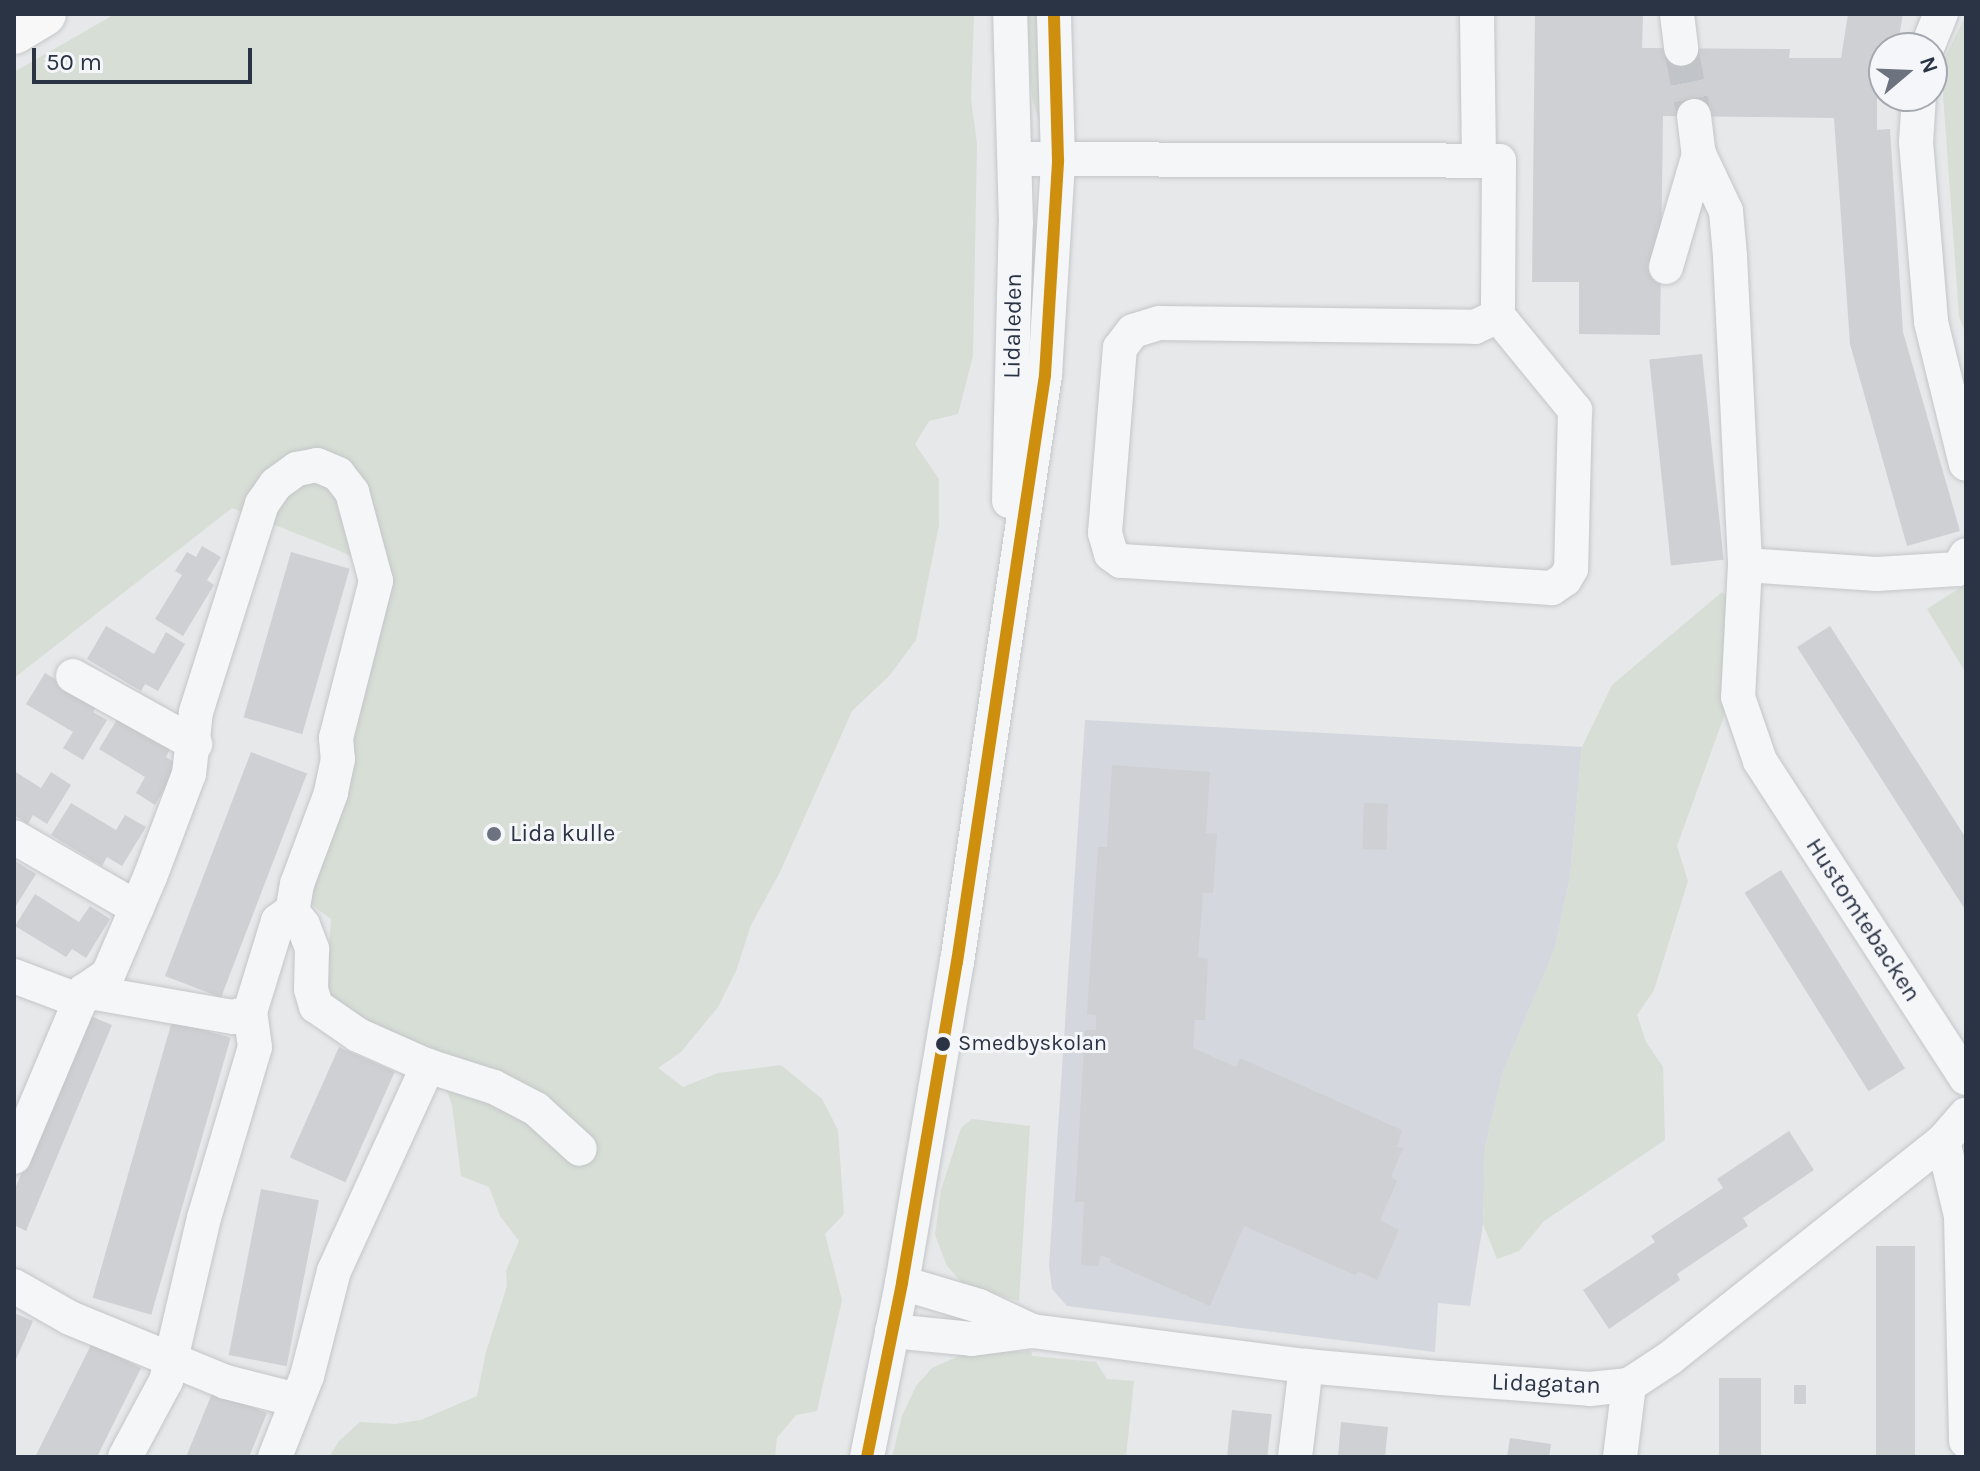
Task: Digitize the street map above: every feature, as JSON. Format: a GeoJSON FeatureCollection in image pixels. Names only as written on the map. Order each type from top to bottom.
{"type":"FeatureCollection","features":[{"type":"Feature","properties":{"kind":"highway"},"geometry":{"type":"LineString","coordinates":[[14,32],[44,14]]}},
{"type":"Feature","properties":{"kind":"street","name":"Lidaleden"},"geometry":{"type":"LineString","coordinates":[[1005,637],[1015,159],[1010,14]]}},
{"type":"Feature","properties":{"kind":"street","name":"Lidaleden"},"geometry":{"type":"LineString","coordinates":[[867,1457],[902,1283],[957,962],[1045,375],[1058,160],[1054,14]]}},
{"type":"Feature","properties":{"kind":"street"},"geometry":{"type":"LineString","coordinates":[[1477,14],[1479,161]]}},
{"type":"Feature","properties":{"kind":"street"},"geometry":{"type":"LineString","coordinates":[[1677,14],[1681,49]]}},
{"type":"Feature","properties":{"kind":"street"},"geometry":{"type":"LineString","coordinates":[[1918,112],[1916,142],[1931,322],[1966,464]]}},
{"type":"Feature","properties":{"kind":"street"},"geometry":{"type":"LineString","coordinates":[[1666,267],[1699,154],[1694,116]]}},
{"type":"Feature","properties":{"kind":"street","name":"Hustomtebacken"},"geometry":{"type":"LineString","coordinates":[[1699,154],[1726,211],[1745,565],[1738,697],[1760,761],[1966,1078]]}},
{"type":"Feature","properties":{"kind":"street"},"geometry":{"type":"LineString","coordinates":[[1015,159],[1499,161],[1498,316],[1575,410],[1571,569],[1565,579],[1552,588],[1121,561],[1111,554],[1105,533],[1120,348],[1133,331],[1160,323],[1475,327],[1498,316]]}},
{"type":"Feature","properties":{"kind":"street"},"geometry":{"type":"LineString","coordinates":[[14,1157],[82,996],[108,975],[189,774],[195,744],[196,712],[262,504],[276,484],[297,469],[317,465],[338,474],[352,492],[376,581],[336,738],[338,759],[331,793],[297,884],[292,911],[278,921],[250,1012],[255,1047],[204,1218],[166,1381],[125,1457]]}},
{"type":"Feature","properties":{"kind":"street"},"geometry":{"type":"LineString","coordinates":[[1745,565],[1877,574],[1958,569],[1966,555]]}},
{"type":"Feature","properties":{"kind":"street"},"geometry":{"type":"LineString","coordinates":[[73,676],[195,744]]}},
{"type":"Feature","properties":{"kind":"street"},"geometry":{"type":"LineString","coordinates":[[14,837],[137,908]]}},
{"type":"Feature","properties":{"kind":"street"},"geometry":{"type":"LineString","coordinates":[[292,911],[303,925],[312,949],[311,989],[316,1006],[358,1035],[428,1066],[494,1087],[536,1109],[580,1149]]}},
{"type":"Feature","properties":{"kind":"street"},"geometry":{"type":"LineString","coordinates":[[14,976],[82,996],[233,1017],[250,1012]]}},
{"type":"Feature","properties":{"kind":"street"},"geometry":{"type":"LineString","coordinates":[[275,1457],[297,1400],[334,1271],[428,1066]]}},
{"type":"Feature","properties":{"kind":"street","name":"Lidagatan"},"geometry":{"type":"LineString","coordinates":[[892,1331],[972,1339],[1032,1331],[1306,1366],[1528,1386],[1590,1389],[1629,1385],[1670,1358],[1943,1141],[1966,1115]]}},
{"type":"Feature","properties":{"kind":"street"},"geometry":{"type":"LineString","coordinates":[[1943,1141],[1961,1216],[1966,1441]]}},
{"type":"Feature","properties":{"kind":"street","name":"Lidagatan"},"geometry":{"type":"LineString","coordinates":[[902,1283],[979,1306],[1032,1331]]}},
{"type":"Feature","properties":{"kind":"street"},"geometry":{"type":"LineString","coordinates":[[14,1286],[70,1318],[226,1382],[297,1400]]}},
{"type":"Feature","properties":{"kind":"street"},"geometry":{"type":"LineString","coordinates":[[1295,1457],[1306,1366]]}},
{"type":"Feature","properties":{"kind":"street"},"geometry":{"type":"LineString","coordinates":[[1620,1457],[1629,1385]]}},
{"type":"Feature","properties":{"kind":"shaded area"},"geometry":{"type":"Polygon","coordinates":[[[115,14],[974,14],[971,99],[977,144],[973,356],[958,414],[929,421],[915,444],[939,479],[939,525],[916,640],[889,676],[852,711],[780,872],[751,925],[736,971],[718,1007],[681,1052],[658,1068],[683,1087],[718,1073],[781,1065],[822,1099],[838,1130],[844,1214],[825,1234],[842,1300],[817,1411],[796,1415],[777,1438],[775,1457],[329,1457],[339,1441],[360,1422],[395,1424],[421,1420],[477,1396],[486,1352],[507,1286],[506,1271],[519,1241],[500,1216],[489,1187],[461,1176],[452,1105],[444,1083],[325,1000],[331,919],[311,904],[313,871],[384,573],[338,550],[232,508],[14,678],[14,72],[115,14]]]}},
{"type":"Feature","properties":{"kind":"shaded area"},"geometry":{"type":"Polygon","coordinates":[[[1027,14],[1044,14],[1046,120],[1039,121],[1032,98],[1027,14]]]}},
{"type":"Feature","properties":{"kind":"shaded area"},"geometry":{"type":"Polygon","coordinates":[[[1966,14],[1966,335],[1959,316],[1944,112],[1948,112],[1948,51],[1966,14]]]}},
{"type":"Feature","properties":{"kind":"shaded area"},"geometry":{"type":"Polygon","coordinates":[[[1966,584],[1966,673],[1927,609],[1966,584]]]}},
{"type":"Feature","properties":{"kind":"shaded area"},"geometry":{"type":"Polygon","coordinates":[[[1722,592],[1731,604],[1730,700],[1677,846],[1688,881],[1654,990],[1637,1015],[1646,1042],[1663,1067],[1665,1140],[1544,1221],[1519,1251],[1497,1259],[1483,1224],[1485,1147],[1503,1072],[1555,948],[1570,877],[1582,747],[1612,685],[1722,592]]]}},
{"type":"Feature","properties":{"kind":"shaded area","name":"Smedbyskolan"},"geometry":{"type":"Polygon","coordinates":[[[1085,720],[1582,747],[1570,877],[1555,948],[1503,1072],[1485,1147],[1483,1224],[1470,1306],[1438,1303],[1435,1352],[1067,1306],[1052,1289],[1049,1265],[1085,720]]]}},
{"type":"Feature","properties":{"kind":"shaded area"},"geometry":{"type":"Polygon","coordinates":[[[972,1119],[1030,1126],[1019,1301],[964,1285],[947,1266],[935,1235],[941,1190],[961,1128],[972,1119]]]}},
{"type":"Feature","properties":{"kind":"shaded area"},"geometry":{"type":"Polygon","coordinates":[[[1031,1351],[1032,1356],[1096,1362],[1107,1379],[1134,1381],[1126,1457],[892,1457],[902,1416],[916,1386],[932,1368],[964,1354],[1031,1351]]]}},
{"type":"Feature","properties":{"kind":"building"},"geometry":{"type":"Polygon","coordinates":[[[1535,14],[1643,14],[1642,48],[1790,49],[1789,58],[1841,58],[1848,14],[1903,14],[1900,32],[1868,32],[1868,112],[1877,112],[1877,130],[1890,129],[1903,332],[1960,531],[1907,546],[1850,344],[1834,118],[1663,116],[1660,335],[1579,334],[1579,282],[1532,282],[1535,14]]]}},
{"type":"Feature","properties":{"kind":"building"},"geometry":{"type":"Polygon","coordinates":[[[1702,354],[1724,560],[1671,565],[1649,360],[1702,354]]]}},
{"type":"Feature","properties":{"kind":"building"},"geometry":{"type":"Polygon","coordinates":[[[202,546],[221,557],[207,580],[214,585],[183,636],[155,619],[182,575],[175,571],[187,552],[196,557],[202,546]]]}},
{"type":"Feature","properties":{"kind":"building"},"geometry":{"type":"Polygon","coordinates":[[[291,552],[350,569],[302,734],[244,717],[291,552]]]}},
{"type":"Feature","properties":{"kind":"building"},"geometry":{"type":"Polygon","coordinates":[[[106,626],[154,654],[166,632],[185,644],[158,691],[145,684],[141,691],[87,659],[106,626]]]}},
{"type":"Feature","properties":{"kind":"building"},"geometry":{"type":"Polygon","coordinates":[[[1830,626],[1966,838],[1966,911],[1797,647],[1830,626]]]}},
{"type":"Feature","properties":{"kind":"building"},"geometry":{"type":"Polygon","coordinates":[[[45,673],[97,705],[93,712],[107,720],[83,760],[63,748],[73,732],[26,704],[45,673]]]}},
{"type":"Feature","properties":{"kind":"building"},"geometry":{"type":"Polygon","coordinates":[[[118,718],[170,749],[166,757],[179,765],[155,805],[136,793],[145,777],[99,749],[118,718]]]}},
{"type":"Feature","properties":{"kind":"building"},"geometry":{"type":"Polygon","coordinates":[[[251,752],[307,774],[221,998],[165,976],[251,752]]]}},
{"type":"Feature","properties":{"kind":"building"},"geometry":{"type":"Polygon","coordinates":[[[1112,765],[1210,772],[1206,833],[1217,834],[1213,893],[1203,893],[1198,957],[1208,959],[1205,1020],[1195,1020],[1193,1048],[1236,1067],[1240,1058],[1402,1130],[1397,1147],[1403,1148],[1391,1177],[1397,1181],[1380,1220],[1399,1230],[1377,1280],[1358,1271],[1355,1275],[1244,1226],[1210,1306],[1110,1262],[1111,1259],[1101,1255],[1098,1266],[1081,1265],[1084,1202],[1075,1202],[1085,1030],[1096,1030],[1096,1015],[1087,1014],[1098,847],[1107,847],[1112,765]]]}},
{"type":"Feature","properties":{"kind":"building"},"geometry":{"type":"Polygon","coordinates":[[[14,771],[41,788],[51,772],[71,785],[47,824],[33,815],[28,824],[14,815],[14,771]]]}},
{"type":"Feature","properties":{"kind":"building"},"geometry":{"type":"Polygon","coordinates":[[[71,803],[116,830],[125,815],[146,827],[122,866],[107,857],[102,866],[51,835],[71,803]]]}},
{"type":"Feature","properties":{"kind":"building"},"geometry":{"type":"Polygon","coordinates":[[[1364,803],[1388,804],[1386,850],[1362,849],[1364,803]]]}},
{"type":"Feature","properties":{"kind":"building"},"geometry":{"type":"Polygon","coordinates":[[[14,863],[36,874],[14,909],[14,863]]]}},
{"type":"Feature","properties":{"kind":"building"},"geometry":{"type":"Polygon","coordinates":[[[1781,870],[1905,1068],[1869,1091],[1745,893],[1781,870]]]}},
{"type":"Feature","properties":{"kind":"building"},"geometry":{"type":"Polygon","coordinates":[[[35,894],[79,922],[90,906],[110,919],[86,958],[72,949],[66,957],[15,926],[35,894]]]}},
{"type":"Feature","properties":{"kind":"building"},"geometry":{"type":"Polygon","coordinates":[[[88,1015],[112,1025],[26,1231],[14,1225],[14,1191],[88,1015]]]}},
{"type":"Feature","properties":{"kind":"building"},"geometry":{"type":"Polygon","coordinates":[[[172,1021],[231,1038],[151,1315],[93,1298],[172,1021]]]}},
{"type":"Feature","properties":{"kind":"building"},"geometry":{"type":"Polygon","coordinates":[[[339,1047],[395,1072],[346,1182],[290,1158],[339,1047]]]}},
{"type":"Feature","properties":{"kind":"building"},"geometry":{"type":"Polygon","coordinates":[[[1789,1131],[1814,1170],[1743,1218],[1748,1226],[1677,1274],[1680,1280],[1609,1329],[1583,1290],[1655,1242],[1651,1236],[1723,1188],[1717,1179],[1789,1131]]]}},
{"type":"Feature","properties":{"kind":"building"},"geometry":{"type":"Polygon","coordinates":[[[261,1189],[319,1200],[287,1366],[229,1355],[261,1189]]]}},
{"type":"Feature","properties":{"kind":"building"},"geometry":{"type":"Polygon","coordinates":[[[1876,1246],[1915,1246],[1915,1457],[1876,1457],[1876,1246]]]}},
{"type":"Feature","properties":{"kind":"building"},"geometry":{"type":"Polygon","coordinates":[[[14,1313],[33,1321],[14,1364],[14,1313]]]}},
{"type":"Feature","properties":{"kind":"building"},"geometry":{"type":"Polygon","coordinates":[[[92,1343],[141,1368],[97,1457],[35,1457],[92,1343]]]}},
{"type":"Feature","properties":{"kind":"building"},"geometry":{"type":"Polygon","coordinates":[[[1719,1378],[1761,1378],[1761,1457],[1719,1457],[1719,1378]]]}},
{"type":"Feature","properties":{"kind":"building"},"geometry":{"type":"Polygon","coordinates":[[[1794,1385],[1806,1385],[1806,1404],[1794,1404],[1794,1385]]]}},
{"type":"Feature","properties":{"kind":"building"},"geometry":{"type":"Polygon","coordinates":[[[213,1391],[267,1413],[249,1457],[186,1457],[213,1391]]]}},
{"type":"Feature","properties":{"kind":"building"},"geometry":{"type":"Polygon","coordinates":[[[1232,1410],[1272,1414],[1267,1457],[1227,1457],[1232,1410]]]}},
{"type":"Feature","properties":{"kind":"building"},"geometry":{"type":"Polygon","coordinates":[[[1341,1422],[1388,1427],[1385,1457],[1338,1457],[1341,1422]]]}},
{"type":"Feature","properties":{"kind":"building"},"geometry":{"type":"Polygon","coordinates":[[[1510,1438],[1551,1444],[1549,1457],[1507,1457],[1510,1438]]]}},
{"type":"Feature","properties":{"kind":"tunnel"},"geometry":{"type":"LineString","coordinates":[[1681,49],[1694,116]]}},
{"type":"Feature","properties":{"kind":"transit line"},"geometry":{"type":"LineString","coordinates":[[867,1457],[902,1283],[957,962],[1045,375],[1058,160],[1054,14]]}},
{"type":"Feature","properties":{"kind":"place","name":"Lida kulle"},"geometry":{"type":"Point","coordinates":[494,834]}},
{"type":"Feature","properties":{"kind":"place","name":"Smedbyskolan"},"geometry":{"type":"Point","coordinates":[943,1044]}}]}
